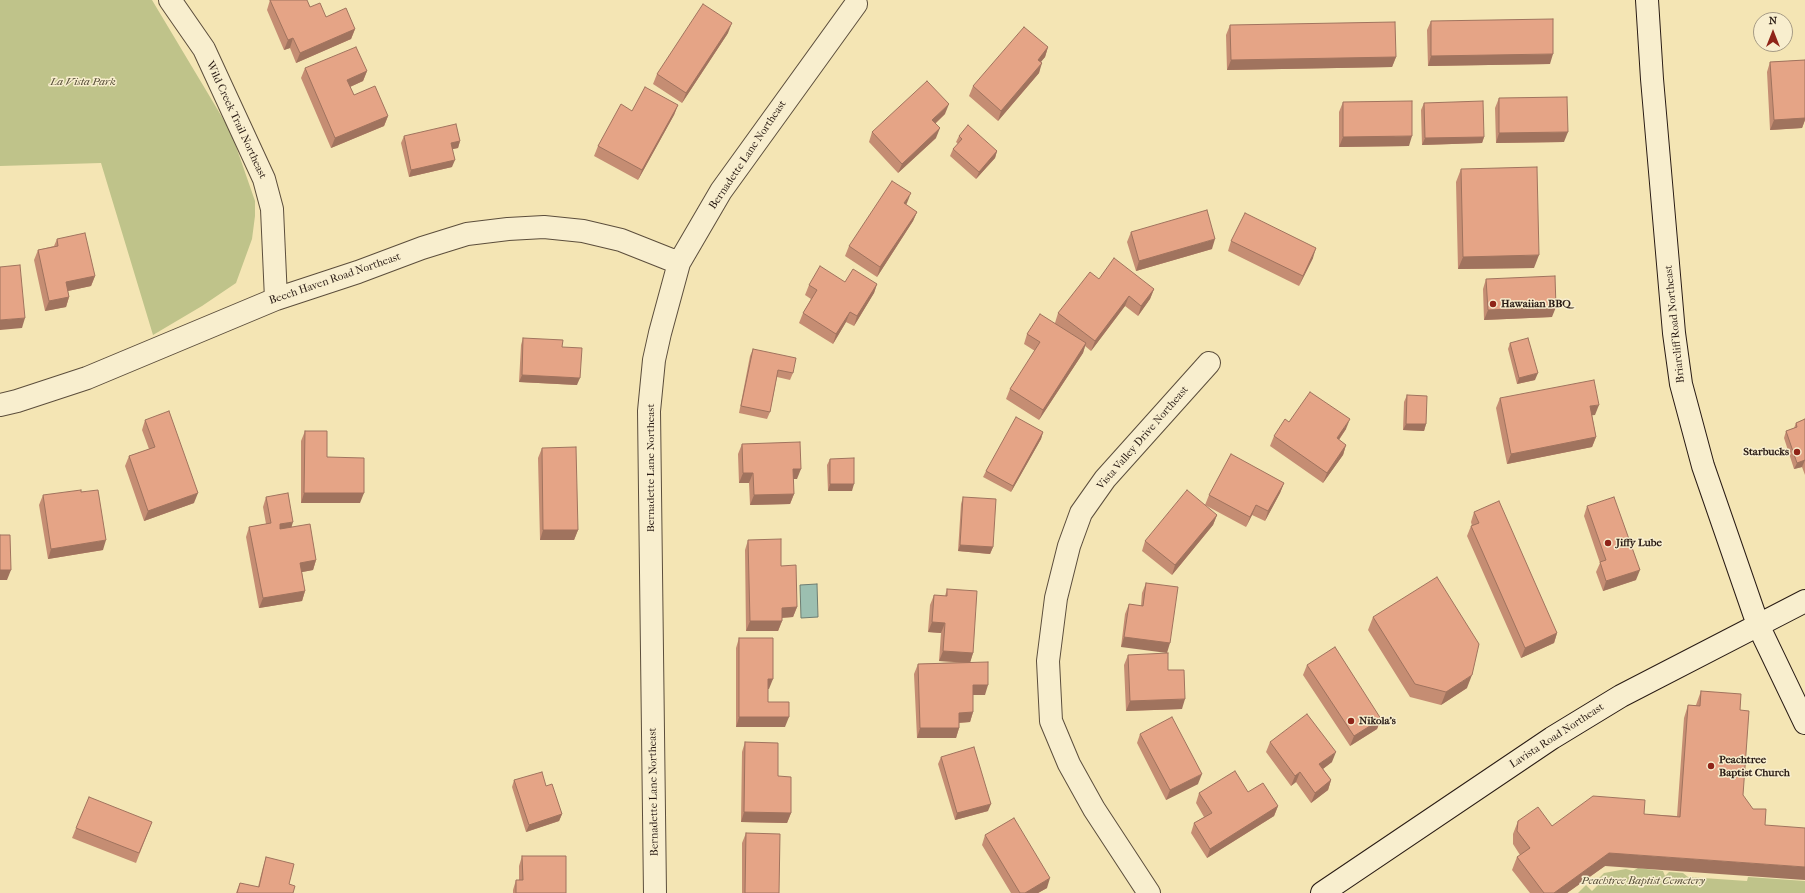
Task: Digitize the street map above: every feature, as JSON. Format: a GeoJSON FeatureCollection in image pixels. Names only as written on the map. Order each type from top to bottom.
{"type":"FeatureCollection","features":[{"type":"Feature","properties":{"kind":"street","name":"Wild Creek Trail Northeast"},"geometry":{"type":"LineString","coordinates":[[170,0],[204,50],[264,179],[272,209],[276,298]]}},
{"type":"Feature","properties":{"kind":"street","name":"Briarcliff Road Northeast"},"geometry":{"type":"LineString","coordinates":[[1647,0],[1652,79],[1674,333],[1681,384],[1702,466],[1758,625],[1805,723]]}},
{"type":"Feature","properties":{"kind":"street","name":"Bernadette Lane Northeast"},"geometry":{"type":"LineString","coordinates":[[655,893],[649,411],[654,360],[679,263],[721,191],[856,4]]}},
{"type":"Feature","properties":{"kind":"street","name":"Beech Haven Road Northeast"},"geometry":{"type":"LineString","coordinates":[[0,404],[17,401],[87,378],[276,298],[358,272],[422,248],[467,234],[508,229],[544,227],[583,231],[621,240],[679,263]]}},
{"type":"Feature","properties":{"kind":"street","name":"Vista Valley Drive Northeast"},"geometry":{"type":"LineString","coordinates":[[1149,893],[1094,809],[1069,764],[1051,721],[1048,661],[1056,598],[1069,546],[1081,513],[1105,479],[1209,363]]}},
{"type":"Feature","properties":{"kind":"street","name":"Lavista Road Northeast"},"geometry":{"type":"LineString","coordinates":[[1322,893],[1559,734],[1621,696],[1805,601]]}},
{"type":"Feature","properties":{"kind":"green space","name":"La Vista Park"},"geometry":{"type":"Polygon","coordinates":[[[0,0],[152,0],[231,132],[255,201],[252,239],[236,283],[202,306],[153,335],[101,163],[0,166],[0,0]]]}},
{"type":"Feature","properties":{"kind":"green space","name":"Peachtree Baptist Cemetery"},"geometry":{"type":"Polygon","coordinates":[[[1638,868],[1663,871],[1665,876],[1669,872],[1683,873],[1688,877],[1747,881],[1748,877],[1805,881],[1805,893],[1578,893],[1586,885],[1592,891],[1599,884],[1597,880],[1604,873],[1626,869],[1633,871],[1638,868]]]}},
{"type":"Feature","properties":{"kind":"shaded area"},"geometry":{"type":"Polygon","coordinates":[[[817,584],[818,617],[801,618],[800,585],[817,584]]]}},
{"type":"Feature","properties":{"kind":"building"},"geometry":{"type":"Polygon","coordinates":[[[270,0],[307,0],[310,7],[320,3],[326,17],[346,8],[355,29],[300,53],[293,38],[288,40],[270,0]]]}},
{"type":"Feature","properties":{"kind":"building"},"geometry":{"type":"Polygon","coordinates":[[[703,4],[732,23],[686,93],[657,74],[703,4]]]}},
{"type":"Feature","properties":{"kind":"building"},"geometry":{"type":"Polygon","coordinates":[[[1553,19],[1553,54],[1431,56],[1431,21],[1553,19]]]}},
{"type":"Feature","properties":{"kind":"building"},"geometry":{"type":"Polygon","coordinates":[[[1395,22],[1396,57],[1231,60],[1230,25],[1395,22]]]}},
{"type":"Feature","properties":{"kind":"building"},"geometry":{"type":"Polygon","coordinates":[[[1024,27],[1048,47],[1038,60],[1042,63],[1001,111],[973,86],[1024,27]]]}},
{"type":"Feature","properties":{"kind":"building"},"geometry":{"type":"Polygon","coordinates":[[[356,47],[367,71],[347,80],[354,95],[375,86],[388,116],[335,138],[305,68],[356,47]]]}},
{"type":"Feature","properties":{"kind":"building"},"geometry":{"type":"Polygon","coordinates":[[[1805,60],[1805,118],[1774,120],[1770,62],[1805,60]]]}},
{"type":"Feature","properties":{"kind":"building"},"geometry":{"type":"Polygon","coordinates":[[[927,81],[949,104],[932,120],[940,128],[902,164],[872,132],[927,81]]]}},
{"type":"Feature","properties":{"kind":"building"},"geometry":{"type":"Polygon","coordinates":[[[645,87],[678,105],[642,170],[598,146],[621,104],[632,111],[645,87]]]}},
{"type":"Feature","properties":{"kind":"building"},"geometry":{"type":"Polygon","coordinates":[[[1567,97],[1568,132],[1499,133],[1499,98],[1567,97]]]}},
{"type":"Feature","properties":{"kind":"building"},"geometry":{"type":"Polygon","coordinates":[[[1412,101],[1412,136],[1343,137],[1343,102],[1412,101]]]}},
{"type":"Feature","properties":{"kind":"building"},"geometry":{"type":"Polygon","coordinates":[[[1483,101],[1484,137],[1425,138],[1424,103],[1483,101]]]}},
{"type":"Feature","properties":{"kind":"building"},"geometry":{"type":"Polygon","coordinates":[[[456,124],[460,141],[451,143],[455,160],[411,170],[404,136],[456,124]]]}},
{"type":"Feature","properties":{"kind":"building"},"geometry":{"type":"Polygon","coordinates":[[[968,125],[997,151],[979,172],[953,149],[962,139],[959,136],[968,125]]]}},
{"type":"Feature","properties":{"kind":"building"},"geometry":{"type":"Polygon","coordinates":[[[1537,167],[1539,255],[1463,257],[1461,169],[1537,167]]]}},
{"type":"Feature","properties":{"kind":"building"},"geometry":{"type":"Polygon","coordinates":[[[892,181],[911,193],[904,203],[917,212],[880,267],[849,246],[892,181]]]}},
{"type":"Feature","properties":{"kind":"building"},"geometry":{"type":"Polygon","coordinates":[[[1207,210],[1215,239],[1139,261],[1131,232],[1207,210]]]}},
{"type":"Feature","properties":{"kind":"building"},"geometry":{"type":"Polygon","coordinates":[[[1245,213],[1316,248],[1303,276],[1231,241],[1245,213]]]}},
{"type":"Feature","properties":{"kind":"building"},"geometry":{"type":"Polygon","coordinates":[[[85,233],[95,276],[66,282],[69,297],[49,301],[38,250],[58,246],[57,239],[85,233]]]}},
{"type":"Feature","properties":{"kind":"building"},"geometry":{"type":"Polygon","coordinates":[[[1114,258],[1154,289],[1141,306],[1129,296],[1095,341],[1058,313],[1090,272],[1099,279],[1114,258]]]}},
{"type":"Feature","properties":{"kind":"building"},"geometry":{"type":"Polygon","coordinates":[[[20,265],[25,318],[0,320],[0,267],[20,265]]]}},
{"type":"Feature","properties":{"kind":"building"},"geometry":{"type":"Polygon","coordinates":[[[820,266],[845,282],[853,269],[877,284],[857,316],[850,312],[836,334],[803,313],[817,290],[809,285],[820,266]]]}},
{"type":"Feature","properties":{"kind":"building"},"geometry":{"type":"Polygon","coordinates":[[[1555,276],[1556,307],[1488,310],[1486,279],[1555,276]]]}},
{"type":"Feature","properties":{"kind":"building"},"geometry":{"type":"Polygon","coordinates":[[[1040,314],[1086,343],[1043,410],[1010,389],[1040,342],[1027,334],[1040,314]]]}},
{"type":"Feature","properties":{"kind":"building"},"geometry":{"type":"Polygon","coordinates":[[[523,338],[563,340],[562,347],[582,348],[580,378],[522,375],[523,338]]]}},
{"type":"Feature","properties":{"kind":"building"},"geometry":{"type":"Polygon","coordinates":[[[1528,338],[1538,373],[1519,378],[1510,343],[1528,338]]]}},
{"type":"Feature","properties":{"kind":"building"},"geometry":{"type":"Polygon","coordinates":[[[753,349],[796,358],[793,373],[778,370],[770,412],[741,406],[753,349]]]}},
{"type":"Feature","properties":{"kind":"building"},"geometry":{"type":"Polygon","coordinates":[[[1594,380],[1599,405],[1590,406],[1596,437],[1511,454],[1500,398],[1594,380]]]}},
{"type":"Feature","properties":{"kind":"building"},"geometry":{"type":"Polygon","coordinates":[[[1310,392],[1350,419],[1337,438],[1346,445],[1327,473],[1274,436],[1285,419],[1289,422],[1310,392]]]}},
{"type":"Feature","properties":{"kind":"building"},"geometry":{"type":"Polygon","coordinates":[[[1407,395],[1427,396],[1426,424],[1406,424],[1407,395]]]}},
{"type":"Feature","properties":{"kind":"building"},"geometry":{"type":"Polygon","coordinates":[[[169,411],[198,493],[148,511],[129,456],[155,447],[145,420],[169,411]]]}},
{"type":"Feature","properties":{"kind":"building"},"geometry":{"type":"Polygon","coordinates":[[[1016,417],[1043,432],[1013,486],[986,471],[1016,417]]]}},
{"type":"Feature","properties":{"kind":"building","name":"Starbucks"},"geometry":{"type":"Polygon","coordinates":[[[1805,419],[1805,460],[1797,463],[1786,431],[1797,427],[1796,423],[1805,419]]]}},
{"type":"Feature","properties":{"kind":"building"},"geometry":{"type":"Polygon","coordinates":[[[305,431],[327,431],[327,457],[364,458],[364,493],[304,493],[305,431]]]}},
{"type":"Feature","properties":{"kind":"building"},"geometry":{"type":"Polygon","coordinates":[[[800,442],[801,469],[793,469],[794,494],[754,495],[753,473],[743,473],[742,444],[800,442]]]}},
{"type":"Feature","properties":{"kind":"building"},"geometry":{"type":"Polygon","coordinates":[[[576,447],[578,530],[543,530],[542,448],[576,447]]]}},
{"type":"Feature","properties":{"kind":"building"},"geometry":{"type":"Polygon","coordinates":[[[1231,454],[1284,483],[1268,511],[1256,505],[1250,517],[1209,495],[1231,454]]]}},
{"type":"Feature","properties":{"kind":"building"},"geometry":{"type":"Polygon","coordinates":[[[854,458],[854,484],[830,484],[830,459],[854,458]]]}},
{"type":"Feature","properties":{"kind":"building"},"geometry":{"type":"Polygon","coordinates":[[[81,490],[81,492],[98,490],[106,540],[51,549],[43,495],[81,490]]]}},
{"type":"Feature","properties":{"kind":"building"},"geometry":{"type":"Polygon","coordinates":[[[1187,490],[1217,515],[1175,565],[1145,541],[1187,490]]]}},
{"type":"Feature","properties":{"kind":"building"},"geometry":{"type":"Polygon","coordinates":[[[288,493],[293,522],[280,524],[280,529],[310,524],[316,560],[300,563],[305,591],[263,598],[249,527],[271,523],[266,497],[288,493]]]}},
{"type":"Feature","properties":{"kind":"building"},"geometry":{"type":"Polygon","coordinates":[[[963,497],[996,499],[993,547],[960,545],[963,497]]]}},
{"type":"Feature","properties":{"kind":"building","name":"Jiffy Lube"},"geometry":{"type":"Polygon","coordinates":[[[1614,497],[1640,570],[1606,581],[1600,562],[1606,560],[1587,506],[1614,497]]]}},
{"type":"Feature","properties":{"kind":"building"},"geometry":{"type":"Polygon","coordinates":[[[1499,501],[1557,633],[1525,648],[1471,526],[1479,523],[1474,512],[1499,501]]]}},
{"type":"Feature","properties":{"kind":"building"},"geometry":{"type":"Polygon","coordinates":[[[0,535],[10,535],[11,570],[0,570],[0,535]]]}},
{"type":"Feature","properties":{"kind":"building"},"geometry":{"type":"Polygon","coordinates":[[[781,539],[781,566],[796,565],[797,607],[782,608],[782,621],[750,621],[748,540],[781,539]]]}},
{"type":"Feature","properties":{"kind":"building"},"geometry":{"type":"Polygon","coordinates":[[[1437,577],[1479,644],[1472,675],[1446,692],[1415,684],[1373,617],[1437,577]]]}},
{"type":"Feature","properties":{"kind":"building"},"geometry":{"type":"Polygon","coordinates":[[[1146,583],[1178,587],[1170,643],[1124,637],[1129,604],[1143,606],[1146,583]]]}},
{"type":"Feature","properties":{"kind":"building"},"geometry":{"type":"Polygon","coordinates":[[[947,589],[977,591],[973,653],[943,651],[945,623],[932,622],[934,595],[947,596],[947,589]]]}},
{"type":"Feature","properties":{"kind":"building"},"geometry":{"type":"Polygon","coordinates":[[[739,638],[773,638],[773,679],[768,679],[768,702],[789,702],[789,717],[739,717],[739,638]]]}},
{"type":"Feature","properties":{"kind":"building"},"geometry":{"type":"Polygon","coordinates":[[[1335,647],[1381,719],[1354,736],[1307,665],[1335,647]]]}},
{"type":"Feature","properties":{"kind":"building"},"geometry":{"type":"Polygon","coordinates":[[[1168,653],[1168,670],[1184,670],[1185,699],[1130,701],[1128,655],[1168,653]]]}},
{"type":"Feature","properties":{"kind":"building"},"geometry":{"type":"Polygon","coordinates":[[[988,662],[988,685],[973,685],[973,712],[959,713],[959,728],[920,728],[918,664],[988,662]]]}},
{"type":"Feature","properties":{"kind":"building","name":"Peachtree Baptist Church"},"geometry":{"type":"Polygon","coordinates":[[[1701,691],[1741,694],[1740,710],[1749,711],[1743,795],[1753,809],[1766,809],[1765,825],[1805,828],[1805,867],[1609,853],[1554,893],[1544,893],[1517,857],[1530,848],[1517,831],[1518,821],[1538,807],[1552,826],[1593,796],[1645,800],[1644,814],[1680,817],[1688,705],[1700,706],[1701,691]]]}},
{"type":"Feature","properties":{"kind":"building"},"geometry":{"type":"Polygon","coordinates":[[[1307,714],[1336,752],[1319,764],[1331,780],[1315,793],[1300,772],[1295,776],[1270,742],[1307,714]]]}},
{"type":"Feature","properties":{"kind":"building"},"geometry":{"type":"Polygon","coordinates":[[[1172,717],[1202,774],[1170,790],[1140,734],[1172,717]]]}},
{"type":"Feature","properties":{"kind":"building"},"geometry":{"type":"Polygon","coordinates":[[[745,742],[778,743],[778,776],[791,777],[791,813],[744,812],[745,742]]]}},
{"type":"Feature","properties":{"kind":"building"},"geometry":{"type":"Polygon","coordinates":[[[974,747],[991,804],[957,813],[941,757],[974,747]]]}},
{"type":"Feature","properties":{"kind":"building"},"geometry":{"type":"Polygon","coordinates":[[[1235,771],[1248,792],[1263,783],[1278,806],[1210,849],[1194,823],[1212,813],[1199,793],[1235,771]]]}},
{"type":"Feature","properties":{"kind":"building"},"geometry":{"type":"Polygon","coordinates":[[[542,772],[546,786],[552,784],[562,814],[529,825],[514,780],[542,772]]]}},
{"type":"Feature","properties":{"kind":"building"},"geometry":{"type":"Polygon","coordinates":[[[89,797],[152,822],[139,853],[76,828],[89,797]]]}},
{"type":"Feature","properties":{"kind":"building"},"geometry":{"type":"Polygon","coordinates":[[[1014,818],[1050,878],[1025,893],[1020,893],[985,835],[1014,818]]]}},
{"type":"Feature","properties":{"kind":"building"},"geometry":{"type":"Polygon","coordinates":[[[746,833],[780,834],[779,893],[745,893],[746,833]]]}},
{"type":"Feature","properties":{"kind":"building"},"geometry":{"type":"Polygon","coordinates":[[[522,856],[566,856],[566,893],[516,893],[516,880],[523,880],[522,856]]]}},
{"type":"Feature","properties":{"kind":"building"},"geometry":{"type":"Polygon","coordinates":[[[266,857],[294,864],[289,884],[295,886],[293,893],[237,893],[240,883],[259,887],[266,857]]]}},
{"type":"Feature","properties":{"kind":"place","name":"Hawaiian BBQ"},"geometry":{"type":"Point","coordinates":[1493,304]}},
{"type":"Feature","properties":{"kind":"place","name":"Starbucks"},"geometry":{"type":"Point","coordinates":[1797,452]}},
{"type":"Feature","properties":{"kind":"place","name":"Jiffy Lube"},"geometry":{"type":"Point","coordinates":[1608,543]}},
{"type":"Feature","properties":{"kind":"place","name":"Nikola's"},"geometry":{"type":"Point","coordinates":[1351,721]}},
{"type":"Feature","properties":{"kind":"place","name":"Peachtree Baptist Church"},"geometry":{"type":"Point","coordinates":[1711,766]}}]}
